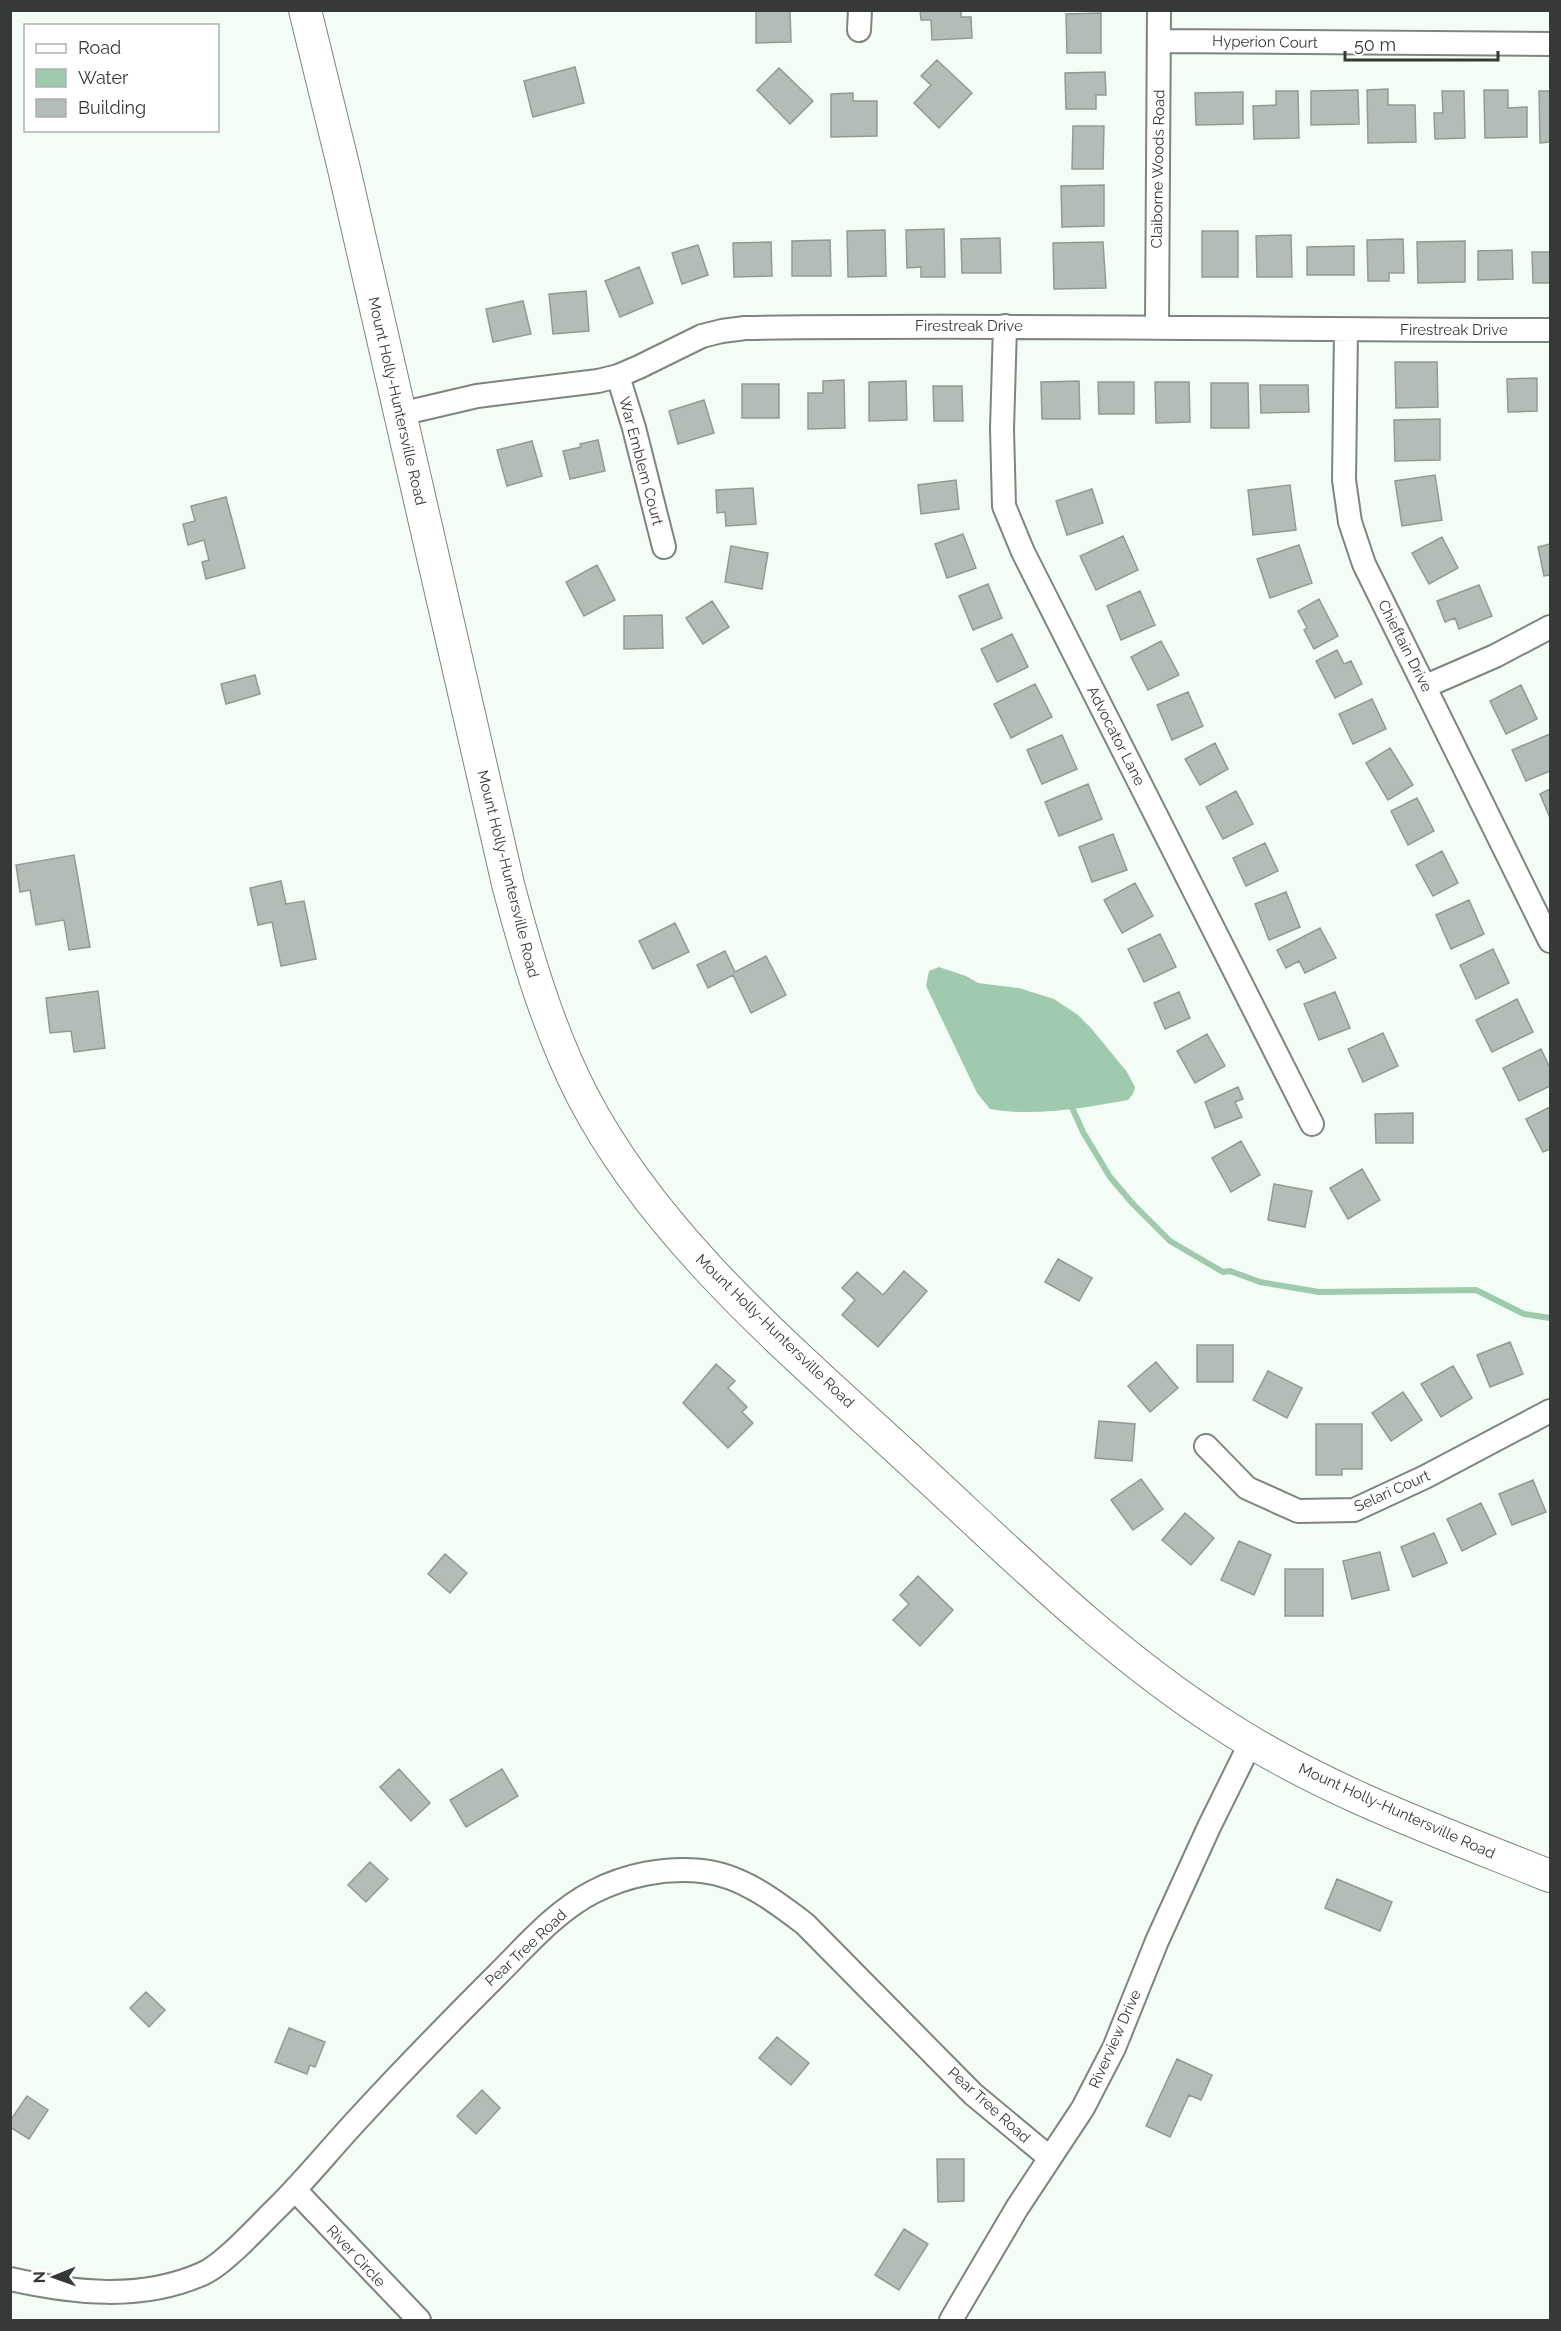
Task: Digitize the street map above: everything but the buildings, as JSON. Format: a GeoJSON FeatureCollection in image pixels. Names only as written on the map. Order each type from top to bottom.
{"type":"FeatureCollection","features":[{"type":"Feature","properties":{"kind":"main road","name":"Mount Holly-Huntersville Road"},"geometry":{"type":"LineString","coordinates":[[305,10],[525,948],[540,997],[563,1055],[585,1099],[630,1172],[697,1256],[744,1305],[1032,1573],[1144,1671],[1251,1742],[1362,1798],[1551,1876]]}},
{"type":"Feature","properties":{"kind":"street","name":"Claiborne Woods Road"},"geometry":{"type":"LineString","coordinates":[[1156,327],[1159,10]]}},
{"type":"Feature","properties":{"kind":"street","name":"Hyperion Court"},"geometry":{"type":"LineString","coordinates":[[1159,41],[1551,44]]}},
{"type":"Feature","properties":{"kind":"street","name":"Firestreak Drive"},"geometry":{"type":"LineString","coordinates":[[400,414],[477,396],[578,384],[618,376],[702,336],[722,331],[852,326],[1551,330]]}},
{"type":"Feature","properties":{"kind":"street","name":"Advocator Lane"},"geometry":{"type":"LineString","coordinates":[[1005,326],[1002,429],[1004,506],[1023,552],[1312,1124]]}},
{"type":"Feature","properties":{"kind":"street","name":"Chieftain Drive"},"geometry":{"type":"LineString","coordinates":[[1346,330],[1344,480],[1350,522],[1364,564],[1551,941]]}},
{"type":"Feature","properties":{"kind":"street","name":"War Emblem Court"},"geometry":{"type":"LineString","coordinates":[[618,376],[634,428],[664,547]]}},
{"type":"Feature","properties":{"kind":"street"},"geometry":{"type":"LineString","coordinates":[[1426,686],[1551,627]]}},
{"type":"Feature","properties":{"kind":"street","name":"Selari Court"},"geometry":{"type":"LineString","coordinates":[[1206,1446],[1247,1488],[1298,1511],[1354,1510],[1425,1477],[1551,1411]]}},
{"type":"Feature","properties":{"kind":"street","name":"Riverview Drive"},"geometry":{"type":"LineString","coordinates":[[951,2320],[1017,2208],[1083,2108],[1114,2048],[1157,1941],[1251,1742]]}},
{"type":"Feature","properties":{"kind":"street","name":"Pear Tree Road"},"geometry":{"type":"LineString","coordinates":[[10,2279],[42,2286],[114,2294],[158,2289],[205,2273],[235,2248],[295,2190],[448,2022],[529,1942],[565,1911],[591,1893],[630,1877],[650,1873],[704,1871],[745,1885],[780,1905],[805,1924],[973,2094],[1050,2158]]}},
{"type":"Feature","properties":{"kind":"street","name":"River Circle"},"geometry":{"type":"LineString","coordinates":[[295,2190],[420,2320]]}},
{"type":"Feature","properties":{"kind":"water"},"geometry":{"type":"Polygon","coordinates":[[[939,967],[966,976],[978,983],[1019,988],[1054,999],[1078,1015],[1091,1028],[1127,1072],[1135,1087],[1133,1094],[1128,1100],[1042,1112],[990,1109],[977,1093],[926,986],[929,971],[939,967]]]}},
{"type":"Feature","properties":{"kind":"waterway"},"geometry":{"type":"LineString","coordinates":[[1070,1103],[1083,1132],[1110,1177],[1133,1204],[1170,1241],[1223,1272],[1230,1271],[1260,1282],[1319,1292],[1476,1290],[1524,1314],[1550,1318]]}}]}
